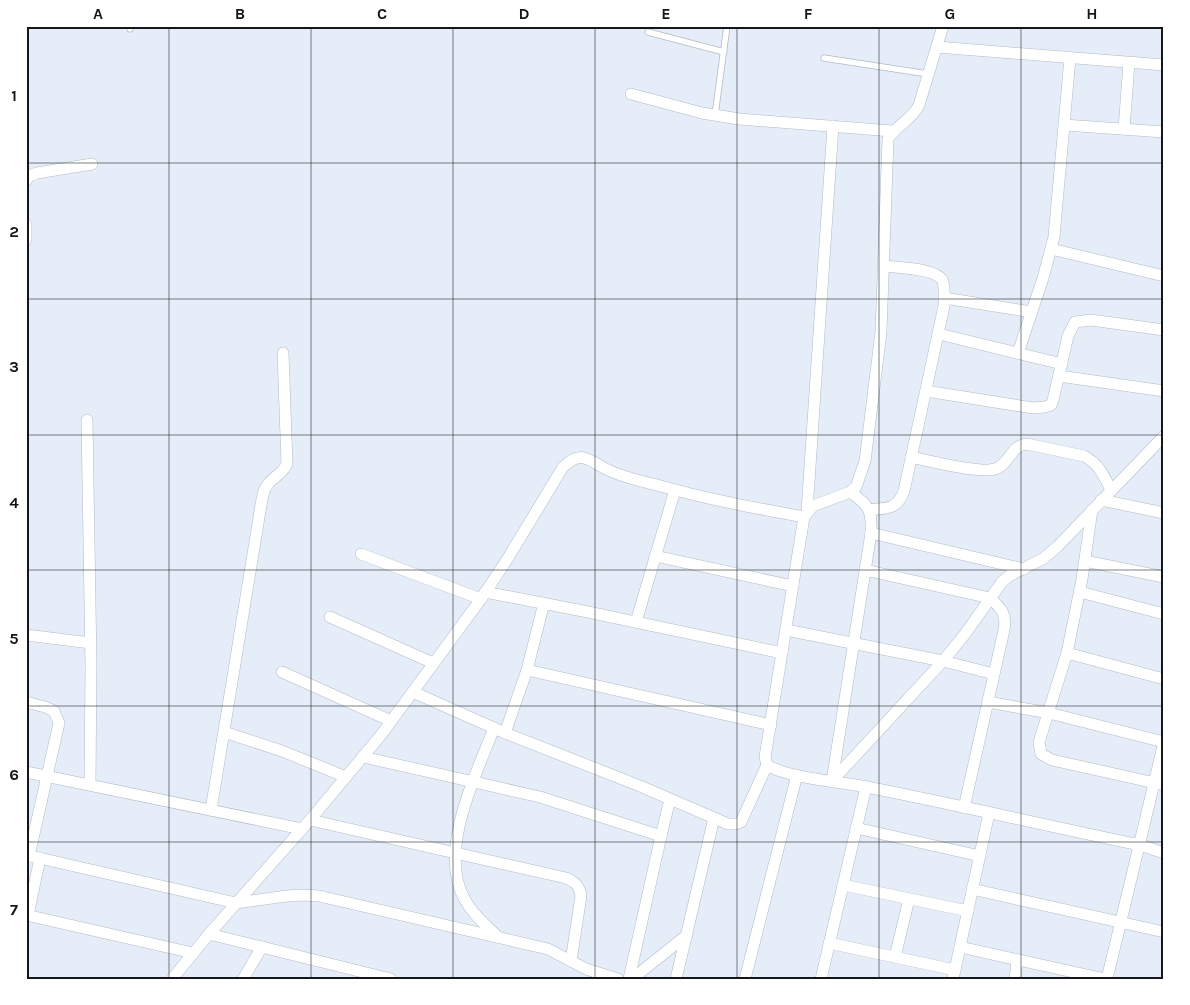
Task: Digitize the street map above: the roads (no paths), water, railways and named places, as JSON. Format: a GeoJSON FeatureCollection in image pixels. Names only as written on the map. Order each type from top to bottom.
{"type":"FeatureCollection","features":[{"type":"Feature","properties":{"kind":"street"},"geometry":{"type":"LineString","coordinates":[[806,514],[813,506],[850,492],[856,487],[865,461],[881,332],[888,139],[892,131],[915,114],[943,26]]}},
{"type":"Feature","properties":{"kind":"street"},"geometry":{"type":"LineString","coordinates":[[936,47],[1164,65]]}},
{"type":"Feature","properties":{"kind":"street"},"geometry":{"type":"LineString","coordinates":[[1018,353],[1051,249],[1056,221],[1070,58]]}},
{"type":"Feature","properties":{"kind":"street"},"geometry":{"type":"LineString","coordinates":[[1124,129],[1129,63]]}},
{"type":"Feature","properties":{"kind":"street"},"geometry":{"type":"LineString","coordinates":[[631,94],[740,119],[892,131]]}},
{"type":"Feature","properties":{"kind":"street"},"geometry":{"type":"LineString","coordinates":[[1064,125],[1164,132]]}},
{"type":"Feature","properties":{"kind":"street"},"geometry":{"type":"LineString","coordinates":[[413,692],[505,733],[728,824],[741,822],[767,765],[765,757],[806,514],[833,126]]}},
{"type":"Feature","properties":{"kind":"street"},"geometry":{"type":"LineString","coordinates":[[27,178],[37,173],[92,164]]}},
{"type":"Feature","properties":{"kind":"street"},"geometry":{"type":"LineString","coordinates":[[26,224],[26,240]]}},
{"type":"Feature","properties":{"kind":"street"},"geometry":{"type":"LineString","coordinates":[[1051,249],[1164,276]]}},
{"type":"Feature","properties":{"kind":"street"},"geometry":{"type":"LineString","coordinates":[[870,510],[889,508],[901,500],[943,316],[943,282],[940,276],[935,273],[884,266]]}},
{"type":"Feature","properties":{"kind":"street"},"geometry":{"type":"LineString","coordinates":[[944,298],[1032,312]]}},
{"type":"Feature","properties":{"kind":"street"},"geometry":{"type":"LineString","coordinates":[[926,391],[1040,408],[1051,405],[1068,336],[1076,322],[1091,320],[1164,330]]}},
{"type":"Feature","properties":{"kind":"street"},"geometry":{"type":"LineString","coordinates":[[939,334],[1062,364]]}},
{"type":"Feature","properties":{"kind":"street"},"geometry":{"type":"LineString","coordinates":[[212,810],[262,499],[269,482],[284,470],[287,464],[283,353]]}},
{"type":"Feature","properties":{"kind":"street"},"geometry":{"type":"LineString","coordinates":[[1059,376],[1164,391]]}},
{"type":"Feature","properties":{"kind":"street"},"geometry":{"type":"LineString","coordinates":[[87,420],[91,643],[90,785]]}},
{"type":"Feature","properties":{"kind":"street"},"geometry":{"type":"LineString","coordinates":[[832,781],[943,661],[1002,582],[1044,558],[1058,546],[1164,436]]}},
{"type":"Feature","properties":{"kind":"street"},"geometry":{"type":"LineString","coordinates":[[911,457],[988,471],[1001,467],[1016,448],[1021,444],[1027,444],[1084,456],[1102,471],[1111,490]]}},
{"type":"Feature","properties":{"kind":"street"},"geometry":{"type":"LineString","coordinates":[[172,979],[209,934],[306,825],[392,721],[483,596],[563,467],[571,459],[577,456],[585,458],[615,474],[705,498],[806,514]]}},
{"type":"Feature","properties":{"kind":"street"},"geometry":{"type":"LineString","coordinates":[[636,622],[675,490]]}},
{"type":"Feature","properties":{"kind":"street"},"geometry":{"type":"LineString","coordinates":[[832,781],[872,521],[870,510],[864,502],[850,492]]}},
{"type":"Feature","properties":{"kind":"street"},"geometry":{"type":"LineString","coordinates":[[1101,500],[1164,513]]}},
{"type":"Feature","properties":{"kind":"street"},"geometry":{"type":"LineString","coordinates":[[1092,510],[1080,592],[1067,653],[1040,742],[1042,754],[1046,758],[1159,784]]}},
{"type":"Feature","properties":{"kind":"street"},"geometry":{"type":"LineString","coordinates":[[871,533],[1024,569]]}},
{"type":"Feature","properties":{"kind":"street"},"geometry":{"type":"LineString","coordinates":[[361,554],[483,596],[544,604],[782,654]]}},
{"type":"Feature","properties":{"kind":"street"},"geometry":{"type":"LineString","coordinates":[[656,556],[793,586]]}},
{"type":"Feature","properties":{"kind":"street"},"geometry":{"type":"LineString","coordinates":[[1085,561],[1164,577]]}},
{"type":"Feature","properties":{"kind":"street"},"geometry":{"type":"LineString","coordinates":[[865,570],[990,598],[1001,608],[1006,620],[964,808]]}},
{"type":"Feature","properties":{"kind":"street"},"geometry":{"type":"LineString","coordinates":[[1080,592],[1164,614]]}},
{"type":"Feature","properties":{"kind":"street"},"geometry":{"type":"LineString","coordinates":[[505,733],[526,670],[544,604]]}},
{"type":"Feature","properties":{"kind":"street"},"geometry":{"type":"LineString","coordinates":[[330,617],[433,663]]}},
{"type":"Feature","properties":{"kind":"street"},"geometry":{"type":"LineString","coordinates":[[786,630],[943,661],[994,674]]}},
{"type":"Feature","properties":{"kind":"street"},"geometry":{"type":"LineString","coordinates":[[26,635],[91,643]]}},
{"type":"Feature","properties":{"kind":"street"},"geometry":{"type":"LineString","coordinates":[[1067,653],[1164,680]]}},
{"type":"Feature","properties":{"kind":"street"},"geometry":{"type":"LineString","coordinates":[[526,670],[771,725]]}},
{"type":"Feature","properties":{"kind":"street"},"geometry":{"type":"LineString","coordinates":[[282,672],[392,721]]}},
{"type":"Feature","properties":{"kind":"street"},"geometry":{"type":"LineString","coordinates":[[26,702],[54,711],[59,723],[46,776],[32,856],[27,915],[193,953]]}},
{"type":"Feature","properties":{"kind":"street"},"geometry":{"type":"LineString","coordinates":[[960,947],[1106,979],[1140,845],[1159,784],[1164,742],[1049,713],[988,702]]}},
{"type":"Feature","properties":{"kind":"street"},"geometry":{"type":"LineString","coordinates":[[494,728],[459,822],[454,859],[456,874],[464,900],[498,937]]}},
{"type":"Feature","properties":{"kind":"street"},"geometry":{"type":"LineString","coordinates":[[224,732],[282,751],[346,777]]}},
{"type":"Feature","properties":{"kind":"street"},"geometry":{"type":"LineString","coordinates":[[363,757],[540,797],[661,836]]}},
{"type":"Feature","properties":{"kind":"street"},"geometry":{"type":"LineString","coordinates":[[767,765],[775,770],[797,775],[866,787],[1140,845],[1164,853]]}},
{"type":"Feature","properties":{"kind":"street"},"geometry":{"type":"LineString","coordinates":[[26,772],[212,810],[306,825],[456,853],[566,878],[575,882],[580,887],[581,896],[571,961]]}},
{"type":"Feature","properties":{"kind":"street"},"geometry":{"type":"LineString","coordinates":[[745,979],[797,775]]}},
{"type":"Feature","properties":{"kind":"street"},"geometry":{"type":"LineString","coordinates":[[821,979],[866,787]]}},
{"type":"Feature","properties":{"kind":"street"},"geometry":{"type":"LineString","coordinates":[[631,979],[670,799]]}},
{"type":"Feature","properties":{"kind":"street"},"geometry":{"type":"LineString","coordinates":[[829,943],[895,957],[954,974],[989,813]]}},
{"type":"Feature","properties":{"kind":"street"},"geometry":{"type":"LineString","coordinates":[[676,979],[714,818]]}},
{"type":"Feature","properties":{"kind":"street"},"geometry":{"type":"LineString","coordinates":[[856,828],[980,856]]}},
{"type":"Feature","properties":{"kind":"street"},"geometry":{"type":"LineString","coordinates":[[32,856],[236,903],[295,895],[319,896],[548,949],[586,969],[618,979]]}},
{"type":"Feature","properties":{"kind":"street"},"geometry":{"type":"LineString","coordinates":[[843,885],[968,911]]}},
{"type":"Feature","properties":{"kind":"street"},"geometry":{"type":"LineString","coordinates":[[972,889],[1164,932]]}},
{"type":"Feature","properties":{"kind":"street"},"geometry":{"type":"LineString","coordinates":[[895,957],[909,899]]}},
{"type":"Feature","properties":{"kind":"street"},"geometry":{"type":"LineString","coordinates":[[209,934],[391,979]]}},
{"type":"Feature","properties":{"kind":"street"},"geometry":{"type":"LineString","coordinates":[[631,979],[686,934]]}},
{"type":"Feature","properties":{"kind":"street"},"geometry":{"type":"LineString","coordinates":[[243,979],[262,947]]}},
{"type":"Feature","properties":{"kind":"street"},"geometry":{"type":"LineString","coordinates":[[1015,979],[1018,960]]}},
{"type":"Feature","properties":{"kind":"lane"},"geometry":{"type":"LineString","coordinates":[[716,115],[727,26]]}},
{"type":"Feature","properties":{"kind":"lane"},"geometry":{"type":"LineString","coordinates":[[648,32],[724,52]]}},
{"type":"Feature","properties":{"kind":"lane"},"geometry":{"type":"LineString","coordinates":[[824,58],[928,74]]}}]}
